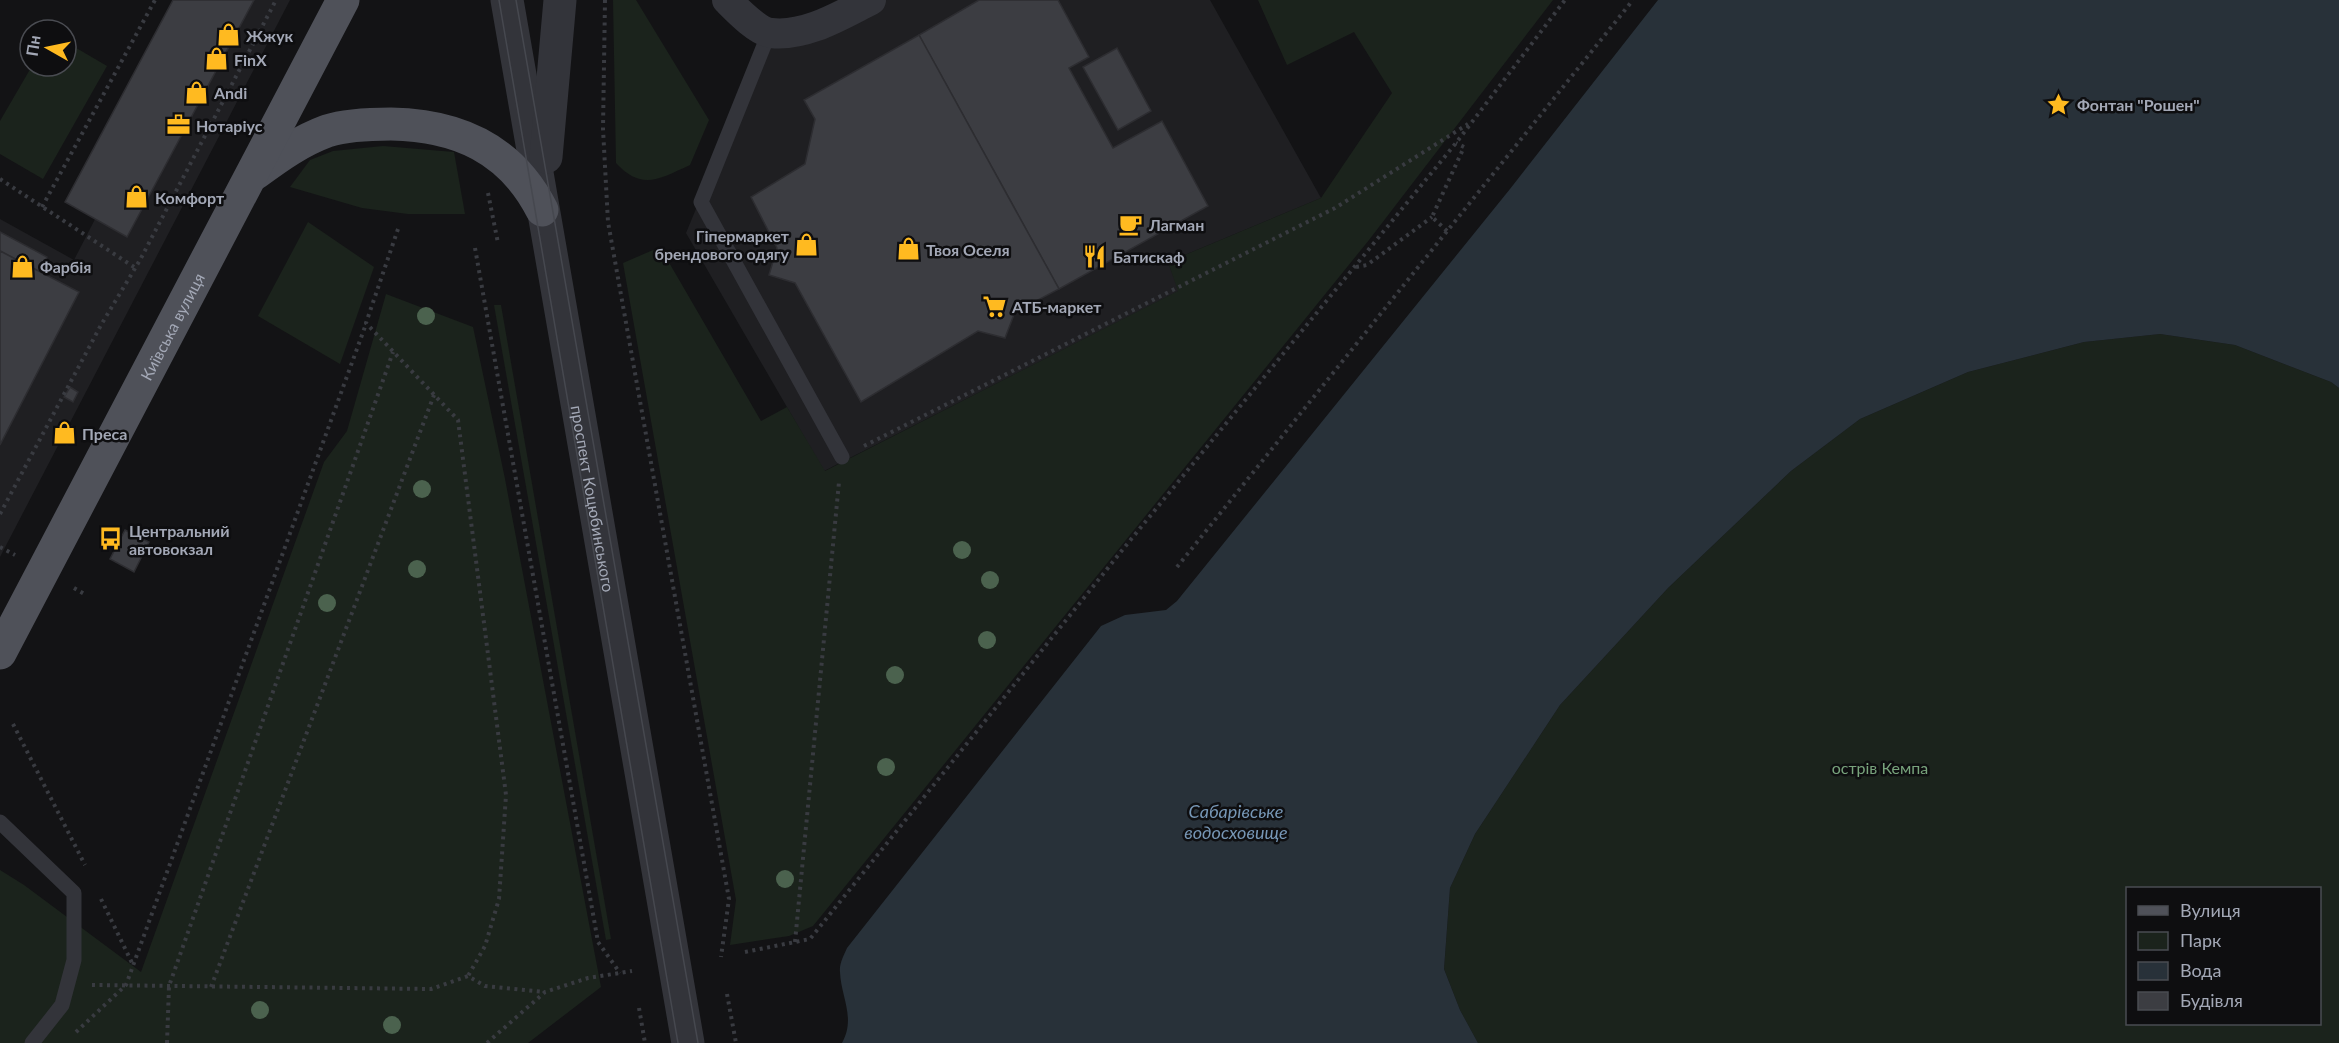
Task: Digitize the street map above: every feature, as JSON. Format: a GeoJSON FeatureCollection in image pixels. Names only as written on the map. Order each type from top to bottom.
{"type":"FeatureCollection","features":[{"type":"Feature","properties":{"kind":"main road","name":"Київська вулиця"},"geometry":{"type":"LineString","coordinates":[[0,653],[343,0]]}},
{"type":"Feature","properties":{"kind":"main road"},"geometry":{"type":"LineString","coordinates":[[252,176],[290,148],[330,130],[374,124],[420,125],[450,131],[477,141],[500,157],[532,189],[542,210]]}},
{"type":"Feature","properties":{"kind":"street","name":"проспект Коцюбинського"},"geometry":{"type":"LineString","coordinates":[[507,0],[688,1043]]}},
{"type":"Feature","properties":{"kind":"street"},"geometry":{"type":"LineString","coordinates":[[542,210],[560,0]]}},
{"type":"Feature","properties":{"kind":"street"},"geometry":{"type":"LineString","coordinates":[[728,0],[742,16],[769,33],[812,29],[871,0]]}},
{"type":"Feature","properties":{"kind":"lane"},"geometry":{"type":"LineString","coordinates":[[769,33],[701,202],[842,457]]}},
{"type":"Feature","properties":{"kind":"lane"},"geometry":{"type":"LineString","coordinates":[[0,822],[74,893],[74,960],[62,1005],[32,1043]]}},
{"type":"Feature","properties":{"kind":"path"},"geometry":{"type":"LineString","coordinates":[[42,207],[155,0]]}},
{"type":"Feature","properties":{"kind":"path"},"geometry":{"type":"LineString","coordinates":[[0,514],[276,0]]}},
{"type":"Feature","properties":{"kind":"path"},"geometry":{"type":"LineString","coordinates":[[605,0],[603,129],[608,222],[729,899],[721,957]]}},
{"type":"Feature","properties":{"kind":"path"},"geometry":{"type":"LineString","coordinates":[[745,952],[810,939],[1128,543],[1456,143],[1564,0]]}},
{"type":"Feature","properties":{"kind":"path"},"geometry":{"type":"LineString","coordinates":[[1177,567],[1633,0]]}},
{"type":"Feature","properties":{"kind":"path"},"geometry":{"type":"LineString","coordinates":[[795,942],[842,457],[1335,208],[1472,122]]}},
{"type":"Feature","properties":{"kind":"path"},"geometry":{"type":"LineString","coordinates":[[1354,267],[1367,265],[1432,217],[1464,147],[1456,143]]}},
{"type":"Feature","properties":{"kind":"path"},"geometry":{"type":"LineString","coordinates":[[0,180],[134,267]]}},
{"type":"Feature","properties":{"kind":"path"},"geometry":{"type":"LineString","coordinates":[[487,191],[498,243]]}},
{"type":"Feature","properties":{"kind":"path"},"geometry":{"type":"LineString","coordinates":[[1432,217],[1447,231]]}},
{"type":"Feature","properties":{"kind":"path"},"geometry":{"type":"LineString","coordinates":[[74,1034],[126,985],[398,229]]}},
{"type":"Feature","properties":{"kind":"path"},"geometry":{"type":"LineString","coordinates":[[475,248],[598,942],[620,973]]}},
{"type":"Feature","properties":{"kind":"path"},"geometry":{"type":"LineString","coordinates":[[67,984],[431,988],[468,976],[485,945],[499,899],[506,795],[458,420],[366,323]]}},
{"type":"Feature","properties":{"kind":"path"},"geometry":{"type":"LineString","coordinates":[[167,1043],[170,986],[393,352]]}},
{"type":"Feature","properties":{"kind":"path"},"geometry":{"type":"LineString","coordinates":[[210,987],[434,395]]}},
{"type":"Feature","properties":{"kind":"path"},"geometry":{"type":"LineString","coordinates":[[13,724],[86,868]]}},
{"type":"Feature","properties":{"kind":"path"},"geometry":{"type":"LineString","coordinates":[[99,896],[133,965]]}},
{"type":"Feature","properties":{"kind":"path"},"geometry":{"type":"LineString","coordinates":[[487,1043],[545,992],[588,978],[632,971]]}},
{"type":"Feature","properties":{"kind":"path"},"geometry":{"type":"LineString","coordinates":[[468,976],[485,986],[545,992]]}},
{"type":"Feature","properties":{"kind":"path"},"geometry":{"type":"LineString","coordinates":[[727,994],[736,1043]]}},
{"type":"Feature","properties":{"kind":"path"},"geometry":{"type":"LineString","coordinates":[[639,1008],[645,1043]]}},
{"type":"Feature","properties":{"kind":"shaded area"},"geometry":{"type":"Polygon","coordinates":[[[208,0],[290,0],[0,557],[0,219],[74,260],[208,0]]]}},
{"type":"Feature","properties":{"kind":"shaded area"},"geometry":{"type":"Polygon","coordinates":[[[871,0],[1210,0],[1321,198],[1168,262],[1179,291],[824,471],[686,233],[769,33],[871,0]]]}},
{"type":"Feature","properties":{"kind":"green space"},"geometry":{"type":"Polygon","coordinates":[[[613,0],[636,0],[709,120],[690,165],[660,178],[643,180],[634,177],[616,163],[613,0]]]}},
{"type":"Feature","properties":{"kind":"green space"},"geometry":{"type":"Polygon","coordinates":[[[1258,0],[1553,0],[1369,240],[813,926],[789,936],[730,945],[736,900],[623,263],[660,247],[761,421],[787,407],[825,471],[1178,291],[1168,262],[1321,198],[1392,93],[1354,32],[1287,65],[1258,0]]]}},
{"type":"Feature","properties":{"kind":"green space"},"geometry":{"type":"Polygon","coordinates":[[[78,49],[107,66],[43,179],[0,154],[0,121],[25,78],[78,78],[78,49]]]}},
{"type":"Feature","properties":{"kind":"green space"},"geometry":{"type":"Polygon","coordinates":[[[383,146],[454,152],[465,214],[408,214],[362,208],[290,187],[310,160],[333,151],[383,146]]]}},
{"type":"Feature","properties":{"kind":"green space"},"geometry":{"type":"Polygon","coordinates":[[[308,222],[374,267],[340,364],[258,316],[308,222]]]}},
{"type":"Feature","properties":{"kind":"green space"},"geometry":{"type":"Polygon","coordinates":[[[386,294],[473,327],[505,479],[601,987],[528,1043],[0,1043],[0,870],[24,885],[141,972],[324,462],[347,431],[386,294]]]}},
{"type":"Feature","properties":{"kind":"green space"},"geometry":{"type":"Polygon","coordinates":[[[494,305],[501,305],[611,939],[606,940],[494,305]]]}},
{"type":"Feature","properties":{"kind":"green space","name":"острів Кемпа"},"geometry":{"type":"Polygon","coordinates":[[[2160,334],[2235,345],[2331,382],[2339,388],[2339,1043],[1478,1043],[1460,1010],[1444,969],[1450,888],[1475,834],[1560,705],[1668,588],[1791,471],[1860,419],[1968,372],[2084,342],[2160,334]]]}},
{"type":"Feature","properties":{"kind":"water","name":"Сабарівське водосховище"},"geometry":{"type":"Polygon","coordinates":[[[1658,0],[2339,0],[2339,388],[2331,382],[2235,345],[2160,334],[2084,342],[1968,372],[1860,419],[1791,471],[1668,588],[1560,705],[1475,834],[1450,888],[1444,969],[1460,1010],[1478,1043],[842,1043],[848,1025],[848,1016],[840,969],[847,948],[1101,626],[1125,615],[1166,610],[1177,601],[1510,189],[1658,0]]]}},
{"type":"Feature","properties":{"kind":"building"},"geometry":{"type":"Polygon","coordinates":[[[173,0],[254,0],[127,237],[65,202],[173,0]]]}},
{"type":"Feature","properties":{"kind":"building"},"geometry":{"type":"Polygon","coordinates":[[[979,0],[1058,0],[1089,57],[1069,68],[1113,148],[1162,121],[1208,206],[1059,289],[919,35],[979,0]]]}},
{"type":"Feature","properties":{"kind":"building"},"geometry":{"type":"Polygon","coordinates":[[[919,35],[1059,289],[1015,312],[1005,338],[978,331],[861,402],[795,283],[769,275],[777,248],[751,197],[805,164],[815,119],[804,100],[919,35]]]}},
{"type":"Feature","properties":{"kind":"building"},"geometry":{"type":"Polygon","coordinates":[[[1117,48],[1151,111],[1118,130],[1083,67],[1117,48]]]}},
{"type":"Feature","properties":{"kind":"building"},"geometry":{"type":"Polygon","coordinates":[[[0,232],[47,257],[40,272],[0,251],[0,232]]]}},
{"type":"Feature","properties":{"kind":"building"},"geometry":{"type":"Polygon","coordinates":[[[0,251],[79,292],[0,445],[0,251]]]}},
{"type":"Feature","properties":{"kind":"building"},"geometry":{"type":"Polygon","coordinates":[[[70,387],[78,392],[73,402],[64,397],[70,387]]]}},
{"type":"Feature","properties":{"kind":"building"},"geometry":{"type":"Polygon","coordinates":[[[62,421],[75,428],[67,445],[54,438],[62,421]]]}},
{"type":"Feature","properties":{"kind":"building"},"geometry":{"type":"Polygon","coordinates":[[[125,530],[149,542],[134,572],[110,559],[125,530]]]}},
{"type":"Feature","properties":{"kind":"tram line"},"geometry":{"type":"LineString","coordinates":[[499,0],[678,1043]]}},
{"type":"Feature","properties":{"kind":"tram line"},"geometry":{"type":"LineString","coordinates":[[516,0],[698,1043]]}},
{"type":"Feature","properties":{"kind":"place","name":"Жжук"},"geometry":{"type":"Point","coordinates":[228,35]}},
{"type":"Feature","properties":{"kind":"place","name":"FinX"},"geometry":{"type":"Point","coordinates":[216,59]}},
{"type":"Feature","properties":{"kind":"place","name":"Andi"},"geometry":{"type":"Point","coordinates":[196,92]}},
{"type":"Feature","properties":{"kind":"place","name":"Фонтан \"Рошен\""},"geometry":{"type":"Point","coordinates":[2059,104]}},
{"type":"Feature","properties":{"kind":"place","name":"Нотаріус"},"geometry":{"type":"Point","coordinates":[178,125]}},
{"type":"Feature","properties":{"kind":"place","name":"Комфорт"},"geometry":{"type":"Point","coordinates":[137,197]}},
{"type":"Feature","properties":{"kind":"place","name":"Лагман"},"geometry":{"type":"Point","coordinates":[1131,224]}},
{"type":"Feature","properties":{"kind":"place","name":"Гіпермаркет брендового одягу"},"geometry":{"type":"Point","coordinates":[807,244]}},
{"type":"Feature","properties":{"kind":"place","name":"Твоя Оселя"},"geometry":{"type":"Point","coordinates":[908,249]}},
{"type":"Feature","properties":{"kind":"place","name":"Батискаф"},"geometry":{"type":"Point","coordinates":[1095,256]}},
{"type":"Feature","properties":{"kind":"place","name":"Фарбія"},"geometry":{"type":"Point","coordinates":[22,266]}},
{"type":"Feature","properties":{"kind":"place","name":"АТБ-маркет"},"geometry":{"type":"Point","coordinates":[994,306]}},
{"type":"Feature","properties":{"kind":"place","name":"Преса"},"geometry":{"type":"Point","coordinates":[64,433]}},
{"type":"Feature","properties":{"kind":"place","name":"Центральний автовокзал"},"geometry":{"type":"Point","coordinates":[111,539]}}]}
